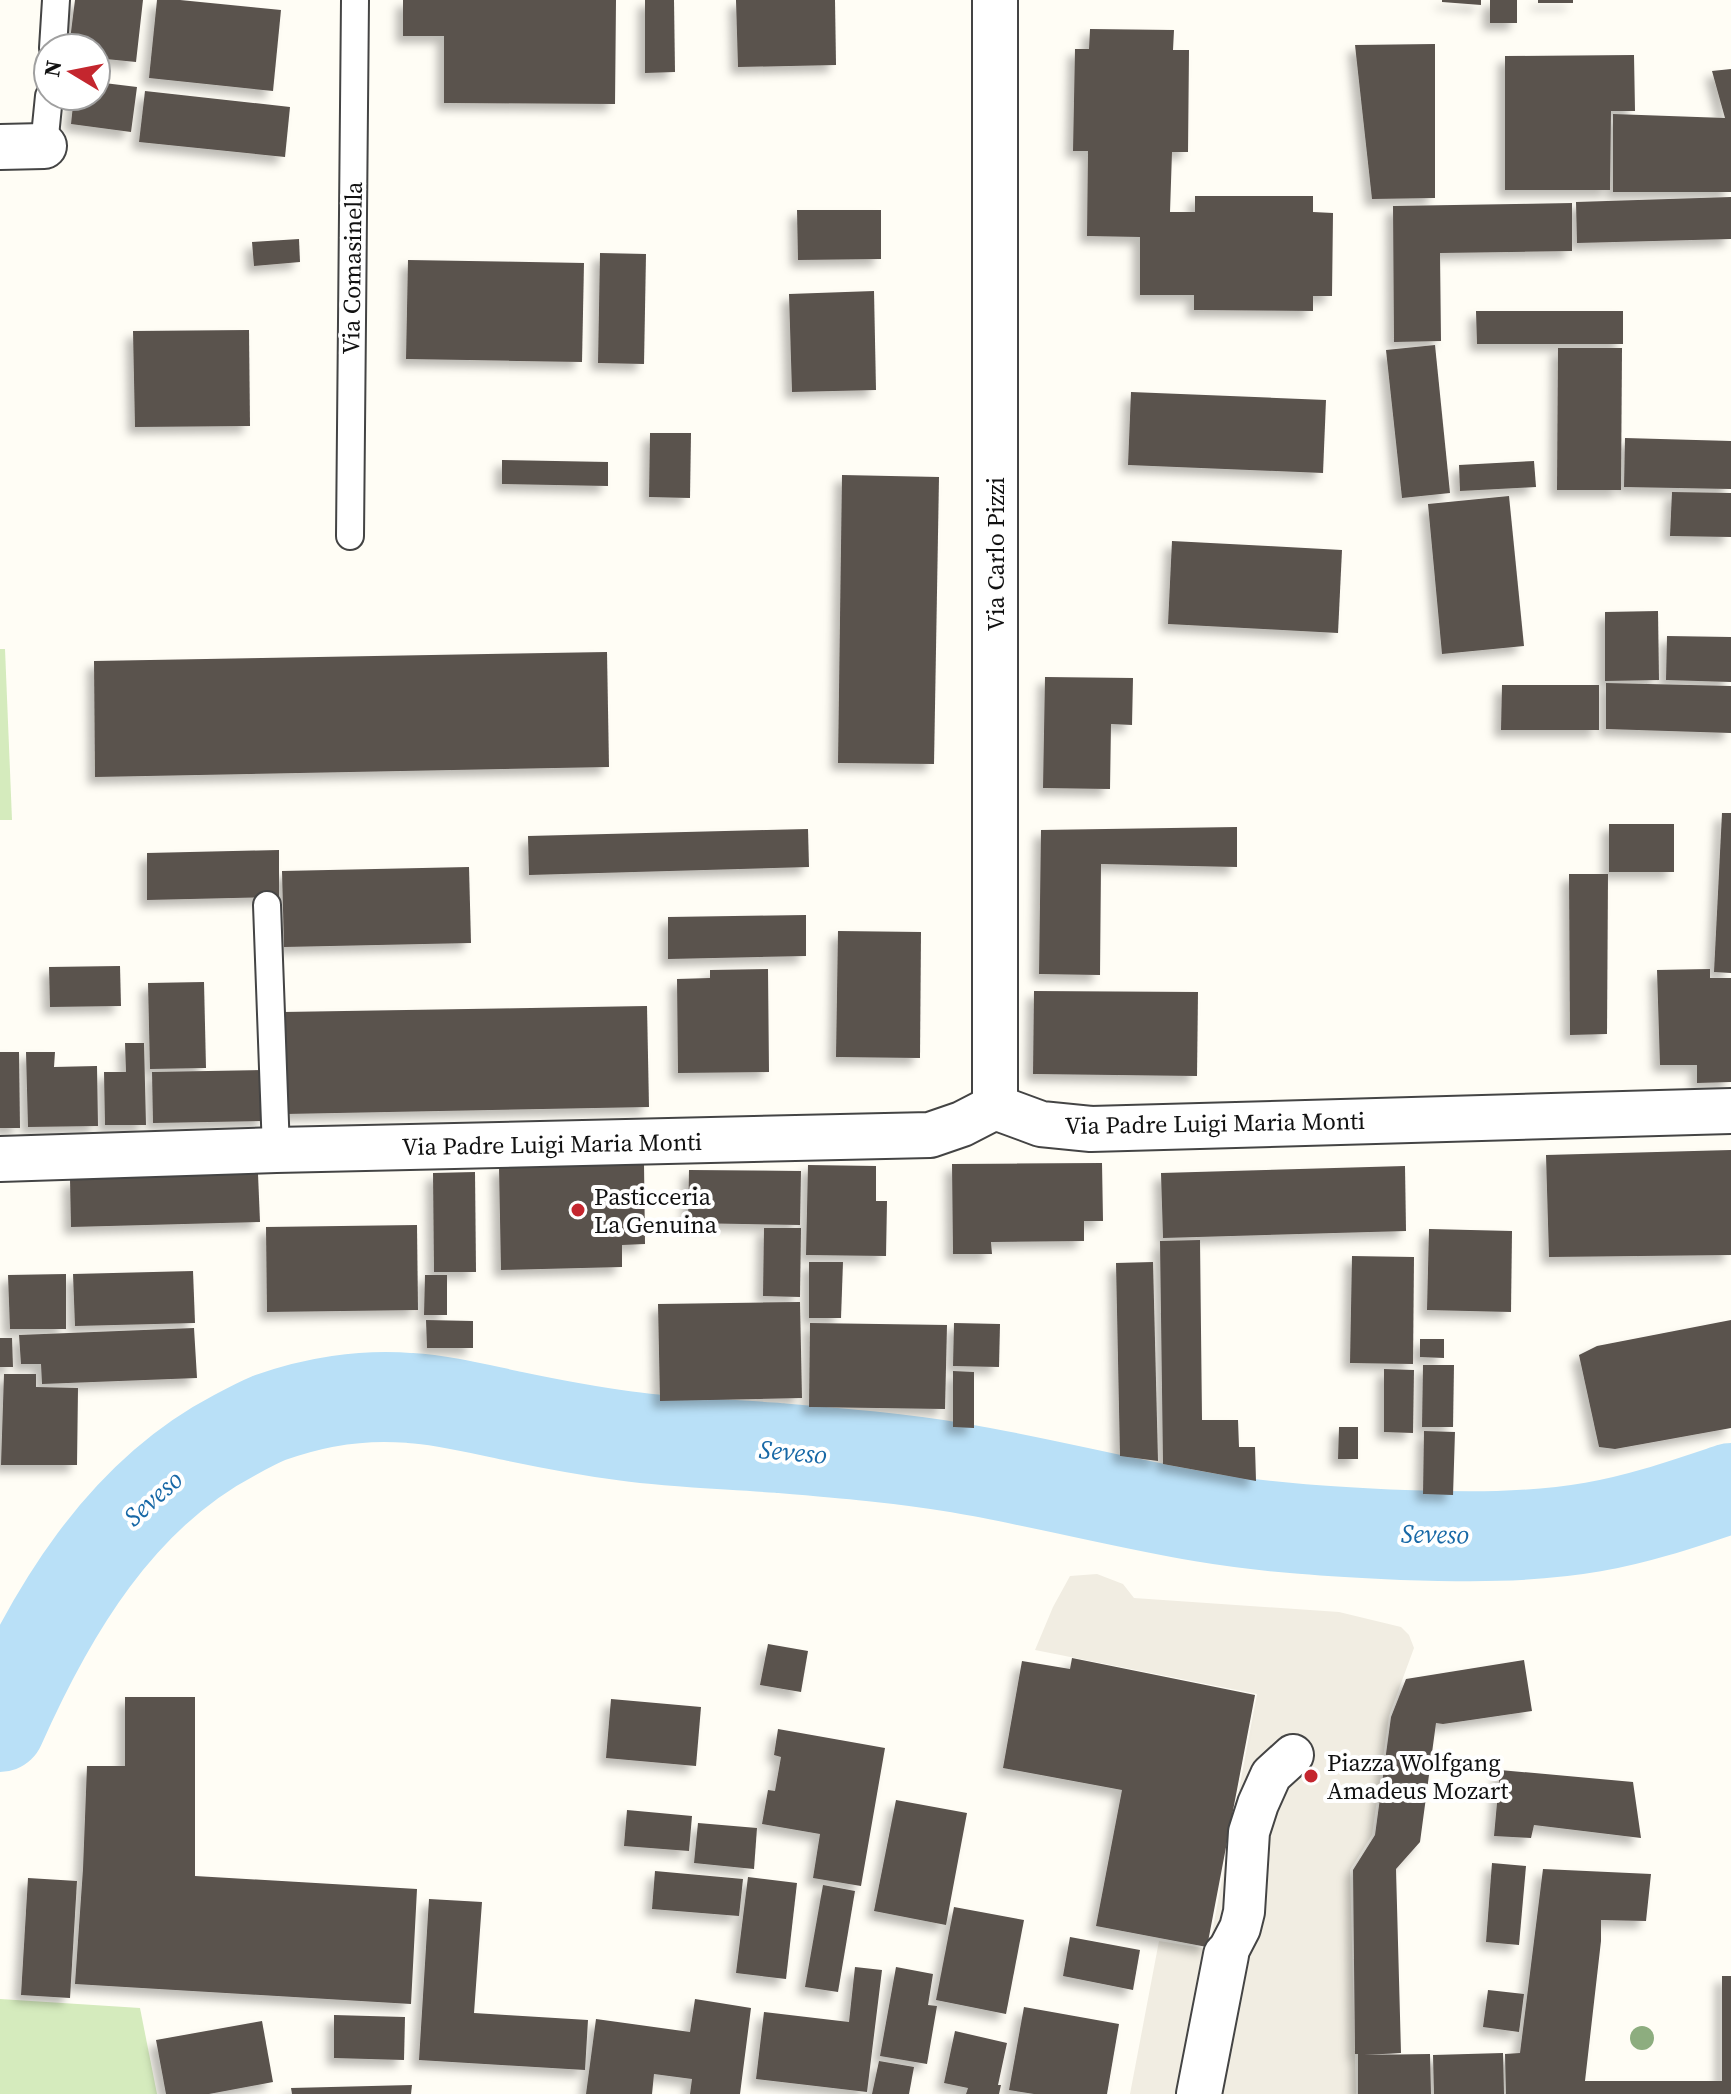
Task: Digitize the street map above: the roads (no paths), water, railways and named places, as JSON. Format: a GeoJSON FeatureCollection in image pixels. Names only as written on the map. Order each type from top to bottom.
{"type":"FeatureCollection","features":[{"type":"Feature","properties":{"kind":"street","name":"Via Carlo Pizzi"},"geometry":{"type":"LineString","coordinates":[[995,0],[995,1107]]}},
{"type":"Feature","properties":{"kind":"street"},"geometry":{"type":"LineString","coordinates":[[0,147],[44,146]]}},
{"type":"Feature","properties":{"kind":"street","name":"Via Padre Luigi Maria Monti"},"geometry":{"type":"LineString","coordinates":[[0,1159],[930,1135],[962,1124],[995,1107],[1041,1124],[1091,1129],[1731,1111]]}},
{"type":"Feature","properties":{"kind":"street"},"geometry":{"type":"LineString","coordinates":[[1199,2094],[1226,1955],[1240,1928],[1244,1912],[1249,1832],[1271,1775],[1293,1755]]}},
{"type":"Feature","properties":{"kind":"lane"},"geometry":{"type":"LineString","coordinates":[[54,32],[56,0]]}},
{"type":"Feature","properties":{"kind":"lane","name":"Via Comasinella"},"geometry":{"type":"LineString","coordinates":[[350,536],[355,0]]}},
{"type":"Feature","properties":{"kind":"lane"},"geometry":{"type":"LineString","coordinates":[[44,146],[47,112]]}},
{"type":"Feature","properties":{"kind":"lane"},"geometry":{"type":"LineString","coordinates":[[267,905],[276,1150]]}},
{"type":"Feature","properties":{"kind":"waterway","name":"Seveso"},"geometry":{"type":"LineString","coordinates":[[0,1727],[66,1600],[124,1523],[157,1490],[194,1460],[256,1424],[286,1412],[338,1400],[374,1397],[423,1399],[626,1436],[914,1461],[1203,1517],[1327,1531],[1450,1536],[1546,1533],[1628,1520],[1731,1488]]}},
{"type":"Feature","properties":{"kind":"place","name":"Pasticceria La Genuina"},"geometry":{"type":"Point","coordinates":[578,1210]}},
{"type":"Feature","properties":{"kind":"place","name":"Piazza Wolfgang Amadeus Mozart"},"geometry":{"type":"Point","coordinates":[1311,1776]}}]}
